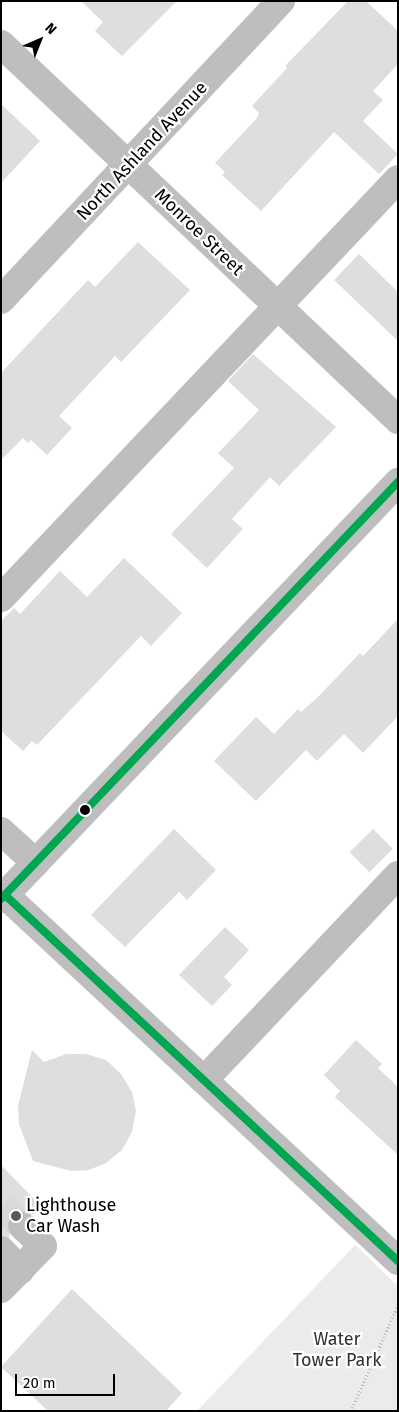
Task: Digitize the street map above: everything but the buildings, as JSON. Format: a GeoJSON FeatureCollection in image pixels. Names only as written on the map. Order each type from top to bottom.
{"type":"FeatureCollection","features":[{"type":"Feature","properties":{"kind":"street","name":"North Ashland Avenue"},"geometry":{"type":"LineString","coordinates":[[1,300],[129,166],[281,1]]}},
{"type":"Feature","properties":{"kind":"street","name":"Monroe Street"},"geometry":{"type":"LineString","coordinates":[[1,44],[398,420]]}},
{"type":"Feature","properties":{"kind":"street"},"geometry":{"type":"LineString","coordinates":[[1,598],[398,179]]}},
{"type":"Feature","properties":{"kind":"street"},"geometry":{"type":"LineString","coordinates":[[398,482],[3,897],[204,1080],[398,1261]]}},
{"type":"Feature","properties":{"kind":"street"},"geometry":{"type":"LineString","coordinates":[[1,831],[36,863]]}},
{"type":"Feature","properties":{"kind":"street"},"geometry":{"type":"LineString","coordinates":[[204,1080],[398,875]]}},
{"type":"Feature","properties":{"kind":"street"},"geometry":{"type":"LineString","coordinates":[[6,1283],[43,1246],[22,1226]]}},
{"type":"Feature","properties":{"kind":"street"},"geometry":{"type":"LineString","coordinates":[[1,1250],[6,1283]]}},
{"type":"Feature","properties":{"kind":"path"},"geometry":{"type":"LineString","coordinates":[[351,1411],[398,1305]]}},
{"type":"Feature","properties":{"kind":"green space","name":"Water Tower Park"},"geometry":{"type":"Polygon","coordinates":[[[355,1245],[398,1286],[398,1411],[197,1411],[355,1245]]]}},
{"type":"Feature","properties":{"kind":"tunnel"},"geometry":{"type":"LineString","coordinates":[[1,1206],[22,1226]]}},
{"type":"Feature","properties":{"kind":"transit line"},"geometry":{"type":"LineString","coordinates":[[1,899],[398,482]]}},
{"type":"Feature","properties":{"kind":"transit line"},"geometry":{"type":"LineString","coordinates":[[5,895],[398,1261]]}},
{"type":"Feature","properties":{"kind":"place","name":"Lighthouse Car Wash"},"geometry":{"type":"Point","coordinates":[16,1216]}}]}
